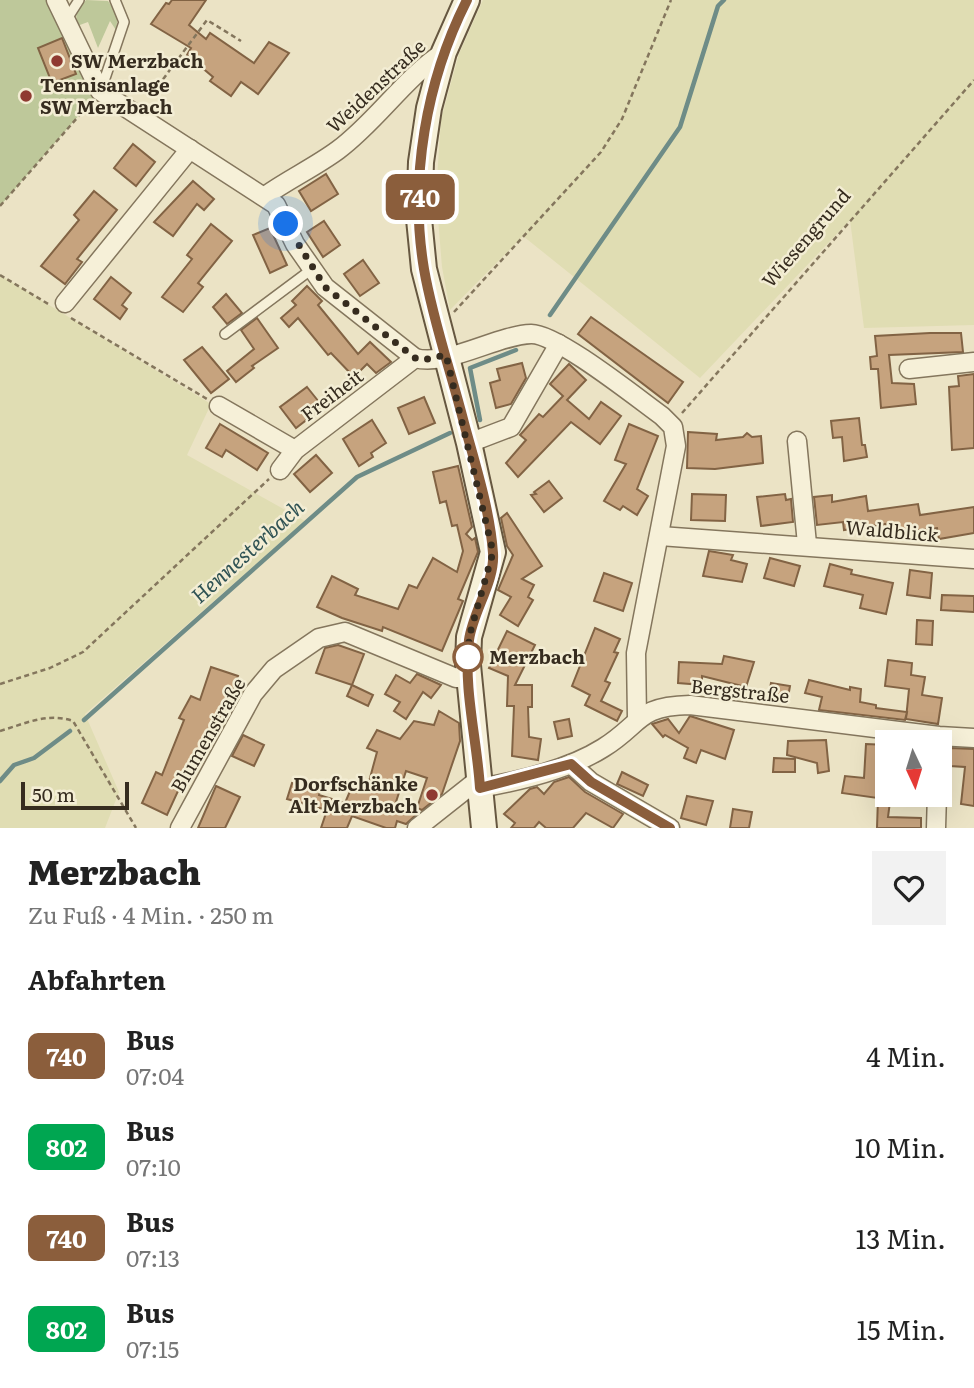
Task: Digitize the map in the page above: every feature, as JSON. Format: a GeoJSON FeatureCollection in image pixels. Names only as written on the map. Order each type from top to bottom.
{"type":"FeatureCollection","features":[{"type":"Feature","properties":{"kind":"main road"},"geometry":{"type":"LineString","coordinates":[[467,0],[444,52],[429,108],[421,162],[419,219],[424,269],[442,320],[446,355],[493,552],[469,637],[468,678],[484,828]]}},
{"type":"Feature","properties":{"kind":"street"},"geometry":{"type":"LineString","coordinates":[[56,0],[100,91],[276,205],[295,244],[325,287],[415,358],[423,360],[532,333],[546,335],[662,416],[673,427],[676,446],[636,653],[637,718]]}},
{"type":"Feature","properties":{"kind":"street","name":"Weidenstraße"},"geometry":{"type":"LineString","coordinates":[[265,196],[338,150],[397,97],[425,65],[444,52]]}},
{"type":"Feature","properties":{"kind":"street"},"geometry":{"type":"LineString","coordinates":[[60,307],[190,149]]}},
{"type":"Feature","properties":{"kind":"street"},"geometry":{"type":"LineString","coordinates":[[469,443],[511,428],[559,344]]}},
{"type":"Feature","properties":{"kind":"street","name":"Freiheit"},"geometry":{"type":"LineString","coordinates":[[280,470],[295,450],[415,358]]}},
{"type":"Feature","properties":{"kind":"street"},"geometry":{"type":"LineString","coordinates":[[909,369],[974,362]]}},
{"type":"Feature","properties":{"kind":"street"},"geometry":{"type":"LineString","coordinates":[[219,406],[295,450]]}},
{"type":"Feature","properties":{"kind":"street"},"geometry":{"type":"LineString","coordinates":[[797,441],[807,544]]}},
{"type":"Feature","properties":{"kind":"street","name":"Waldblick"},"geometry":{"type":"LineString","coordinates":[[660,536],[807,544],[974,559]]}},
{"type":"Feature","properties":{"kind":"street","name":"Blumenstraße"},"geometry":{"type":"LineString","coordinates":[[180,828],[253,694],[274,668],[318,638],[345,632],[456,678],[468,678]]}},
{"type":"Feature","properties":{"kind":"street","name":"Bergstraße"},"geometry":{"type":"LineString","coordinates":[[480,783],[571,764],[602,749],[624,733],[637,718],[663,705],[690,705],[875,730]]}},
{"type":"Feature","properties":{"kind":"street","name":"Bergstraße"},"geometry":{"type":"LineString","coordinates":[[952,738],[974,737]]}},
{"type":"Feature","properties":{"kind":"street"},"geometry":{"type":"LineString","coordinates":[[571,764],[591,782],[670,828]]}},
{"type":"Feature","properties":{"kind":"street"},"geometry":{"type":"LineString","coordinates":[[417,828],[480,783]]}},
{"type":"Feature","properties":{"kind":"street"},"geometry":{"type":"LineString","coordinates":[[936,828],[937,807]]}},
{"type":"Feature","properties":{"kind":"lane"},"geometry":{"type":"LineString","coordinates":[[65,22],[79,0]]}},
{"type":"Feature","properties":{"kind":"lane"},"geometry":{"type":"LineString","coordinates":[[100,91],[124,22],[115,0]]}},
{"type":"Feature","properties":{"kind":"lane"},"geometry":{"type":"LineString","coordinates":[[225,334],[312,269]]}},
{"type":"Feature","properties":{"kind":"path"},"geometry":{"type":"LineString","coordinates":[[442,320],[462,307],[601,152],[622,119],[671,0]]}},
{"type":"Feature","properties":{"kind":"path"},"geometry":{"type":"LineString","coordinates":[[158,86],[206,20],[241,41]]}},
{"type":"Feature","properties":{"kind":"path","name":"Wiesengrund"},"geometry":{"type":"LineString","coordinates":[[673,427],[688,404],[974,80]]}},
{"type":"Feature","properties":{"kind":"path"},"geometry":{"type":"LineString","coordinates":[[0,206],[100,91]]}},
{"type":"Feature","properties":{"kind":"path"},"geometry":{"type":"LineString","coordinates":[[0,275],[60,307],[219,406]]}},
{"type":"Feature","properties":{"kind":"path"},"geometry":{"type":"LineString","coordinates":[[0,684],[50,668],[83,652],[207,534],[280,470]]}},
{"type":"Feature","properties":{"kind":"path"},"geometry":{"type":"LineString","coordinates":[[0,732],[43,718],[61,717],[73,721],[136,828]]}},
{"type":"Feature","properties":{"kind":"shaded area"},"geometry":{"type":"Polygon","coordinates":[[[483,0],[974,0],[974,325],[864,328],[850,220],[700,378],[523,236],[450,310],[442,267],[436,194],[441,119],[459,54],[483,0]]]}},
{"type":"Feature","properties":{"kind":"shaded area"},"geometry":{"type":"Polygon","coordinates":[[[0,275],[211,404],[187,455],[305,521],[85,714],[119,792],[105,828],[0,828],[0,275]]]}},
{"type":"Feature","properties":{"kind":"green space"},"geometry":{"type":"Polygon","coordinates":[[[0,0],[56,0],[100,91],[0,206],[0,0]]]}},
{"type":"Feature","properties":{"kind":"green space"},"geometry":{"type":"Polygon","coordinates":[[[86,0],[108,1],[118,15],[116,30],[110,21],[98,48],[88,22],[77,26],[76,12],[86,0]]]}},
{"type":"Feature","properties":{"kind":"building"},"geometry":{"type":"Polygon","coordinates":[[[172,0],[206,0],[189,25],[206,39],[210,33],[254,63],[269,42],[289,53],[258,94],[241,82],[231,96],[210,81],[213,77],[187,55],[191,48],[151,24],[166,3],[169,4],[172,0]]]}},
{"type":"Feature","properties":{"kind":"building","name":"SW Merzbach"},"geometry":{"type":"Polygon","coordinates":[[[62,38],[76,74],[52,83],[38,48],[62,38]]]}},
{"type":"Feature","properties":{"kind":"building"},"geometry":{"type":"Polygon","coordinates":[[[133,144],[155,162],[136,186],[114,168],[133,144]]]}},
{"type":"Feature","properties":{"kind":"building"},"geometry":{"type":"Polygon","coordinates":[[[326,174],[338,194],[311,211],[299,191],[326,174]]]}},
{"type":"Feature","properties":{"kind":"building"},"geometry":{"type":"Polygon","coordinates":[[[193,181],[214,199],[204,210],[197,204],[173,236],[154,222],[193,181]]]}},
{"type":"Feature","properties":{"kind":"building"},"geometry":{"type":"Polygon","coordinates":[[[94,191],[117,210],[77,259],[82,262],[65,284],[41,266],[79,220],[74,215],[94,191]]]}},
{"type":"Feature","properties":{"kind":"building"},"geometry":{"type":"Polygon","coordinates":[[[324,221],[340,245],[323,257],[307,232],[324,221]]]}},
{"type":"Feature","properties":{"kind":"building"},"geometry":{"type":"Polygon","coordinates":[[[211,224],[232,241],[198,283],[203,287],[183,312],[162,297],[192,259],[187,255],[211,224]]]}},
{"type":"Feature","properties":{"kind":"building"},"geometry":{"type":"Polygon","coordinates":[[[270,228],[287,265],[270,273],[253,235],[270,228]]]}},
{"type":"Feature","properties":{"kind":"building"},"geometry":{"type":"Polygon","coordinates":[[[363,260],[379,283],[360,296],[344,274],[363,260]]]}},
{"type":"Feature","properties":{"kind":"building"},"geometry":{"type":"Polygon","coordinates":[[[111,277],[131,293],[122,305],[127,309],[120,319],[94,299],[111,277]]]}},
{"type":"Feature","properties":{"kind":"building"},"geometry":{"type":"Polygon","coordinates":[[[307,286],[322,301],[318,305],[358,354],[370,342],[391,362],[376,373],[367,364],[354,377],[331,353],[328,355],[298,318],[289,327],[281,318],[296,305],[292,301],[307,286]]]}},
{"type":"Feature","properties":{"kind":"building"},"geometry":{"type":"Polygon","coordinates":[[[226,294],[242,313],[227,324],[213,307],[226,294]]]}},
{"type":"Feature","properties":{"kind":"building"},"geometry":{"type":"Polygon","coordinates":[[[591,317],[683,382],[668,403],[578,334],[591,317]]]}},
{"type":"Feature","properties":{"kind":"building"},"geometry":{"type":"Polygon","coordinates":[[[257,318],[278,348],[252,366],[254,368],[236,382],[227,371],[254,349],[241,330],[257,318]]]}},
{"type":"Feature","properties":{"kind":"building"},"geometry":{"type":"Polygon","coordinates":[[[961,333],[963,352],[889,355],[892,383],[914,384],[916,404],[881,408],[878,369],[871,369],[870,357],[877,356],[875,336],[961,333]]]}},
{"type":"Feature","properties":{"kind":"building"},"geometry":{"type":"Polygon","coordinates":[[[202,347],[229,379],[211,393],[184,360],[202,347]]]}},
{"type":"Feature","properties":{"kind":"building"},"geometry":{"type":"Polygon","coordinates":[[[522,363],[526,378],[511,404],[496,408],[490,383],[500,380],[497,369],[522,363]]]}},
{"type":"Feature","properties":{"kind":"building"},"geometry":{"type":"Polygon","coordinates":[[[569,364],[586,380],[567,400],[589,419],[601,402],[621,416],[600,444],[571,422],[518,477],[506,463],[526,440],[520,435],[539,414],[543,417],[563,396],[550,384],[569,364]]]}},
{"type":"Feature","properties":{"kind":"building"},"geometry":{"type":"Polygon","coordinates":[[[974,374],[974,448],[952,450],[949,387],[959,386],[958,376],[974,374]]]}},
{"type":"Feature","properties":{"kind":"building"},"geometry":{"type":"Polygon","coordinates":[[[307,387],[323,407],[296,428],[280,407],[307,387]]]}},
{"type":"Feature","properties":{"kind":"building"},"geometry":{"type":"Polygon","coordinates":[[[424,397],[435,423],[409,434],[398,408],[424,397]]]}},
{"type":"Feature","properties":{"kind":"building"},"geometry":{"type":"Polygon","coordinates":[[[859,418],[862,445],[865,445],[867,457],[844,461],[842,437],[833,438],[831,421],[859,418]]]}},
{"type":"Feature","properties":{"kind":"building"},"geometry":{"type":"Polygon","coordinates":[[[372,420],[386,443],[371,453],[373,457],[359,466],[343,439],[372,420]]]}},
{"type":"Feature","properties":{"kind":"building"},"geometry":{"type":"Polygon","coordinates":[[[220,424],[268,453],[257,470],[226,450],[222,457],[206,448],[220,424]]]}},
{"type":"Feature","properties":{"kind":"building"},"geometry":{"type":"Polygon","coordinates":[[[629,424],[658,436],[637,489],[648,496],[637,515],[623,506],[620,510],[604,501],[626,464],[615,460],[629,424]]]}},
{"type":"Feature","properties":{"kind":"building"},"geometry":{"type":"Polygon","coordinates":[[[688,432],[717,434],[716,440],[743,437],[747,433],[752,437],[761,436],[763,463],[715,469],[687,468],[688,432]]]}},
{"type":"Feature","properties":{"kind":"building"},"geometry":{"type":"Polygon","coordinates":[[[316,455],[332,473],[310,492],[294,474],[316,455]]]}},
{"type":"Feature","properties":{"kind":"building"},"geometry":{"type":"Polygon","coordinates":[[[458,466],[472,527],[466,534],[472,540],[475,538],[478,552],[458,599],[463,601],[442,651],[383,627],[382,631],[317,607],[332,576],[358,589],[355,595],[398,609],[409,585],[417,588],[433,558],[457,572],[463,551],[457,525],[452,526],[446,501],[440,503],[433,472],[458,466]]]}},
{"type":"Feature","properties":{"kind":"building"},"geometry":{"type":"Polygon","coordinates":[[[549,481],[562,498],[544,512],[531,495],[536,494],[534,492],[549,481]]]}},
{"type":"Feature","properties":{"kind":"building"},"geometry":{"type":"Polygon","coordinates":[[[692,494],[726,495],[725,521],[691,520],[692,494]]]}},
{"type":"Feature","properties":{"kind":"building"},"geometry":{"type":"Polygon","coordinates":[[[785,494],[786,500],[791,499],[793,522],[761,526],[757,497],[785,494]]]}},
{"type":"Feature","properties":{"kind":"building"},"geometry":{"type":"Polygon","coordinates":[[[832,495],[832,502],[866,496],[868,511],[918,504],[920,515],[974,507],[974,533],[939,539],[937,528],[887,534],[886,524],[844,530],[843,522],[817,525],[814,497],[832,495]]]}},
{"type":"Feature","properties":{"kind":"building"},"geometry":{"type":"Polygon","coordinates":[[[507,513],[542,566],[522,579],[534,585],[528,597],[533,600],[518,626],[500,615],[511,597],[498,590],[513,555],[507,546],[501,518],[507,513]]]}},
{"type":"Feature","properties":{"kind":"building"},"geometry":{"type":"Polygon","coordinates":[[[709,551],[733,555],[731,560],[747,564],[742,582],[703,576],[709,551]]]}},
{"type":"Feature","properties":{"kind":"building"},"geometry":{"type":"Polygon","coordinates":[[[770,558],[800,566],[794,586],[764,578],[770,558]]]}},
{"type":"Feature","properties":{"kind":"building"},"geometry":{"type":"Polygon","coordinates":[[[830,564],[852,570],[851,574],[893,583],[886,614],[860,608],[863,595],[824,586],[830,564]]]}},
{"type":"Feature","properties":{"kind":"building"},"geometry":{"type":"Polygon","coordinates":[[[910,570],[932,573],[930,598],[907,595],[910,570]]]}},
{"type":"Feature","properties":{"kind":"building"},"geometry":{"type":"Polygon","coordinates":[[[604,573],[632,583],[623,611],[594,601],[604,573]]]}},
{"type":"Feature","properties":{"kind":"building"},"geometry":{"type":"Polygon","coordinates":[[[942,595],[974,596],[974,612],[941,610],[942,595]]]}},
{"type":"Feature","properties":{"kind":"building"},"geometry":{"type":"Polygon","coordinates":[[[917,620],[933,621],[932,645],[916,644],[917,620]]]}},
{"type":"Feature","properties":{"kind":"building"},"geometry":{"type":"Polygon","coordinates":[[[595,628],[620,639],[614,652],[618,653],[605,681],[610,683],[601,701],[622,711],[617,721],[585,705],[590,695],[572,686],[595,628]]]}},
{"type":"Feature","properties":{"kind":"building"},"geometry":{"type":"Polygon","coordinates":[[[507,631],[535,645],[515,685],[532,685],[532,707],[528,707],[529,737],[541,739],[538,760],[512,756],[514,706],[507,706],[508,676],[489,668],[507,631]]]}},
{"type":"Feature","properties":{"kind":"building"},"geometry":{"type":"Polygon","coordinates":[[[338,645],[364,654],[352,685],[316,673],[325,648],[338,645]]]}},
{"type":"Feature","properties":{"kind":"building"},"geometry":{"type":"Polygon","coordinates":[[[724,656],[754,662],[746,687],[702,676],[702,685],[678,683],[679,662],[722,664],[724,656]]]}},
{"type":"Feature","properties":{"kind":"building"},"geometry":{"type":"Polygon","coordinates":[[[888,660],[912,663],[911,675],[925,677],[922,695],[942,698],[938,724],[906,719],[909,689],[885,686],[888,660]]]}},
{"type":"Feature","properties":{"kind":"building"},"geometry":{"type":"Polygon","coordinates":[[[211,667],[238,676],[230,700],[210,734],[207,732],[192,768],[189,767],[167,815],[142,803],[156,772],[162,775],[184,720],[179,718],[191,696],[200,700],[211,667]]]}},
{"type":"Feature","properties":{"kind":"building"},"geometry":{"type":"Polygon","coordinates":[[[417,674],[441,685],[431,698],[423,692],[406,719],[394,711],[400,702],[385,694],[396,675],[410,683],[417,674]]]}},
{"type":"Feature","properties":{"kind":"building"},"geometry":{"type":"Polygon","coordinates":[[[809,680],[850,690],[850,687],[861,689],[860,702],[876,705],[876,708],[907,712],[905,720],[819,710],[822,697],[805,693],[809,680]]]}},
{"type":"Feature","properties":{"kind":"building"},"geometry":{"type":"Polygon","coordinates":[[[771,683],[790,686],[787,703],[768,700],[771,683]]]}},
{"type":"Feature","properties":{"kind":"building"},"geometry":{"type":"Polygon","coordinates":[[[352,685],[373,695],[368,706],[347,696],[352,685]]]}},
{"type":"Feature","properties":{"kind":"building"},"geometry":{"type":"Polygon","coordinates":[[[439,711],[459,723],[460,741],[442,794],[422,810],[417,808],[427,778],[406,771],[395,805],[417,814],[406,824],[397,821],[395,828],[386,828],[352,816],[347,828],[321,828],[327,810],[287,799],[292,783],[320,791],[319,795],[345,803],[353,784],[367,789],[377,752],[367,748],[377,730],[400,739],[414,721],[434,725],[439,711]]]}},
{"type":"Feature","properties":{"kind":"building"},"geometry":{"type":"Polygon","coordinates":[[[690,716],[734,730],[725,759],[701,750],[696,763],[684,758],[688,748],[665,735],[663,737],[652,724],[668,719],[679,733],[690,716]]]}},
{"type":"Feature","properties":{"kind":"building"},"geometry":{"type":"Polygon","coordinates":[[[569,719],[572,736],[558,739],[554,722],[569,719]]]}},
{"type":"Feature","properties":{"kind":"building"},"geometry":{"type":"Polygon","coordinates":[[[243,735],[264,745],[254,766],[232,756],[243,735]]]}},
{"type":"Feature","properties":{"kind":"building"},"geometry":{"type":"Polygon","coordinates":[[[826,740],[829,771],[818,773],[817,763],[787,755],[788,741],[826,740]]]}},
{"type":"Feature","properties":{"kind":"building"},"geometry":{"type":"Polygon","coordinates":[[[866,744],[875,744],[875,798],[842,793],[845,776],[864,778],[866,744]]]}},
{"type":"Feature","properties":{"kind":"building"},"geometry":{"type":"Polygon","coordinates":[[[952,748],[974,749],[974,806],[961,804],[965,767],[952,766],[952,748]]]}},
{"type":"Feature","properties":{"kind":"building"},"geometry":{"type":"Polygon","coordinates":[[[774,758],[795,759],[795,772],[773,772],[774,758]]]}},
{"type":"Feature","properties":{"kind":"building"},"geometry":{"type":"Polygon","coordinates":[[[622,772],[648,785],[643,796],[617,784],[622,772]]]}},
{"type":"Feature","properties":{"kind":"building"},"geometry":{"type":"Polygon","coordinates":[[[569,777],[585,792],[623,814],[613,828],[586,813],[573,828],[546,828],[539,822],[534,828],[511,828],[515,823],[504,814],[530,789],[537,787],[544,794],[554,782],[569,777]]]}},
{"type":"Feature","properties":{"kind":"building"},"geometry":{"type":"Polygon","coordinates":[[[216,786],[240,797],[225,828],[198,828],[216,786]]]}},
{"type":"Feature","properties":{"kind":"building"},"geometry":{"type":"Polygon","coordinates":[[[687,796],[713,801],[706,825],[681,818],[687,796]]]}},
{"type":"Feature","properties":{"kind":"building"},"geometry":{"type":"Polygon","coordinates":[[[878,807],[889,807],[888,817],[921,818],[921,828],[877,828],[878,807]]]}},
{"type":"Feature","properties":{"kind":"building"},"geometry":{"type":"Polygon","coordinates":[[[733,809],[752,812],[749,828],[730,828],[733,809]]]}},
{"type":"Feature","properties":{"kind":"waterway","name":"Hennesterbach"},"geometry":{"type":"LineString","coordinates":[[550,315],[680,127],[718,6],[724,0]]}},
{"type":"Feature","properties":{"kind":"waterway","name":"Hennesterbach"},"geometry":{"type":"LineString","coordinates":[[480,420],[470,368],[516,350]]}},
{"type":"Feature","properties":{"kind":"waterway","name":"Hennesterbach"},"geometry":{"type":"LineString","coordinates":[[84,720],[357,477],[450,433]]}},
{"type":"Feature","properties":{"kind":"waterway","name":"Hennesterbach"},"geometry":{"type":"LineString","coordinates":[[0,781],[14,765],[34,758],[70,731]]}},
{"type":"Feature","properties":{"kind":"bus line","name":"740"},"geometry":{"type":"LineString","coordinates":[[467,0],[444,52],[429,108],[421,162],[419,219],[424,269],[469,443],[493,552],[491,569],[469,637],[468,678],[480,788],[571,764],[591,782],[670,828]]}},
{"type":"Feature","properties":{"kind":"place","name":"SW Merzbach"},"geometry":{"type":"Point","coordinates":[57,61]}},
{"type":"Feature","properties":{"kind":"place","name":"Tennisanlage SW Merzbach"},"geometry":{"type":"Point","coordinates":[26,96]}},
{"type":"Feature","properties":{"kind":"place","name":"Merzbach"},"geometry":{"type":"Point","coordinates":[468,657]}},
{"type":"Feature","properties":{"kind":"place","name":"Dorfschänke Alt Merzbach"},"geometry":{"type":"Point","coordinates":[432,795]}},
{"type":"Feature","properties":{"kind":"route"},"geometry":{"type":"LineString","coordinates":[[286,224],[295,244],[325,287],[415,358],[423,360],[446,355],[493,552],[491,569],[469,637],[468,665],[468,657]]}}]}
